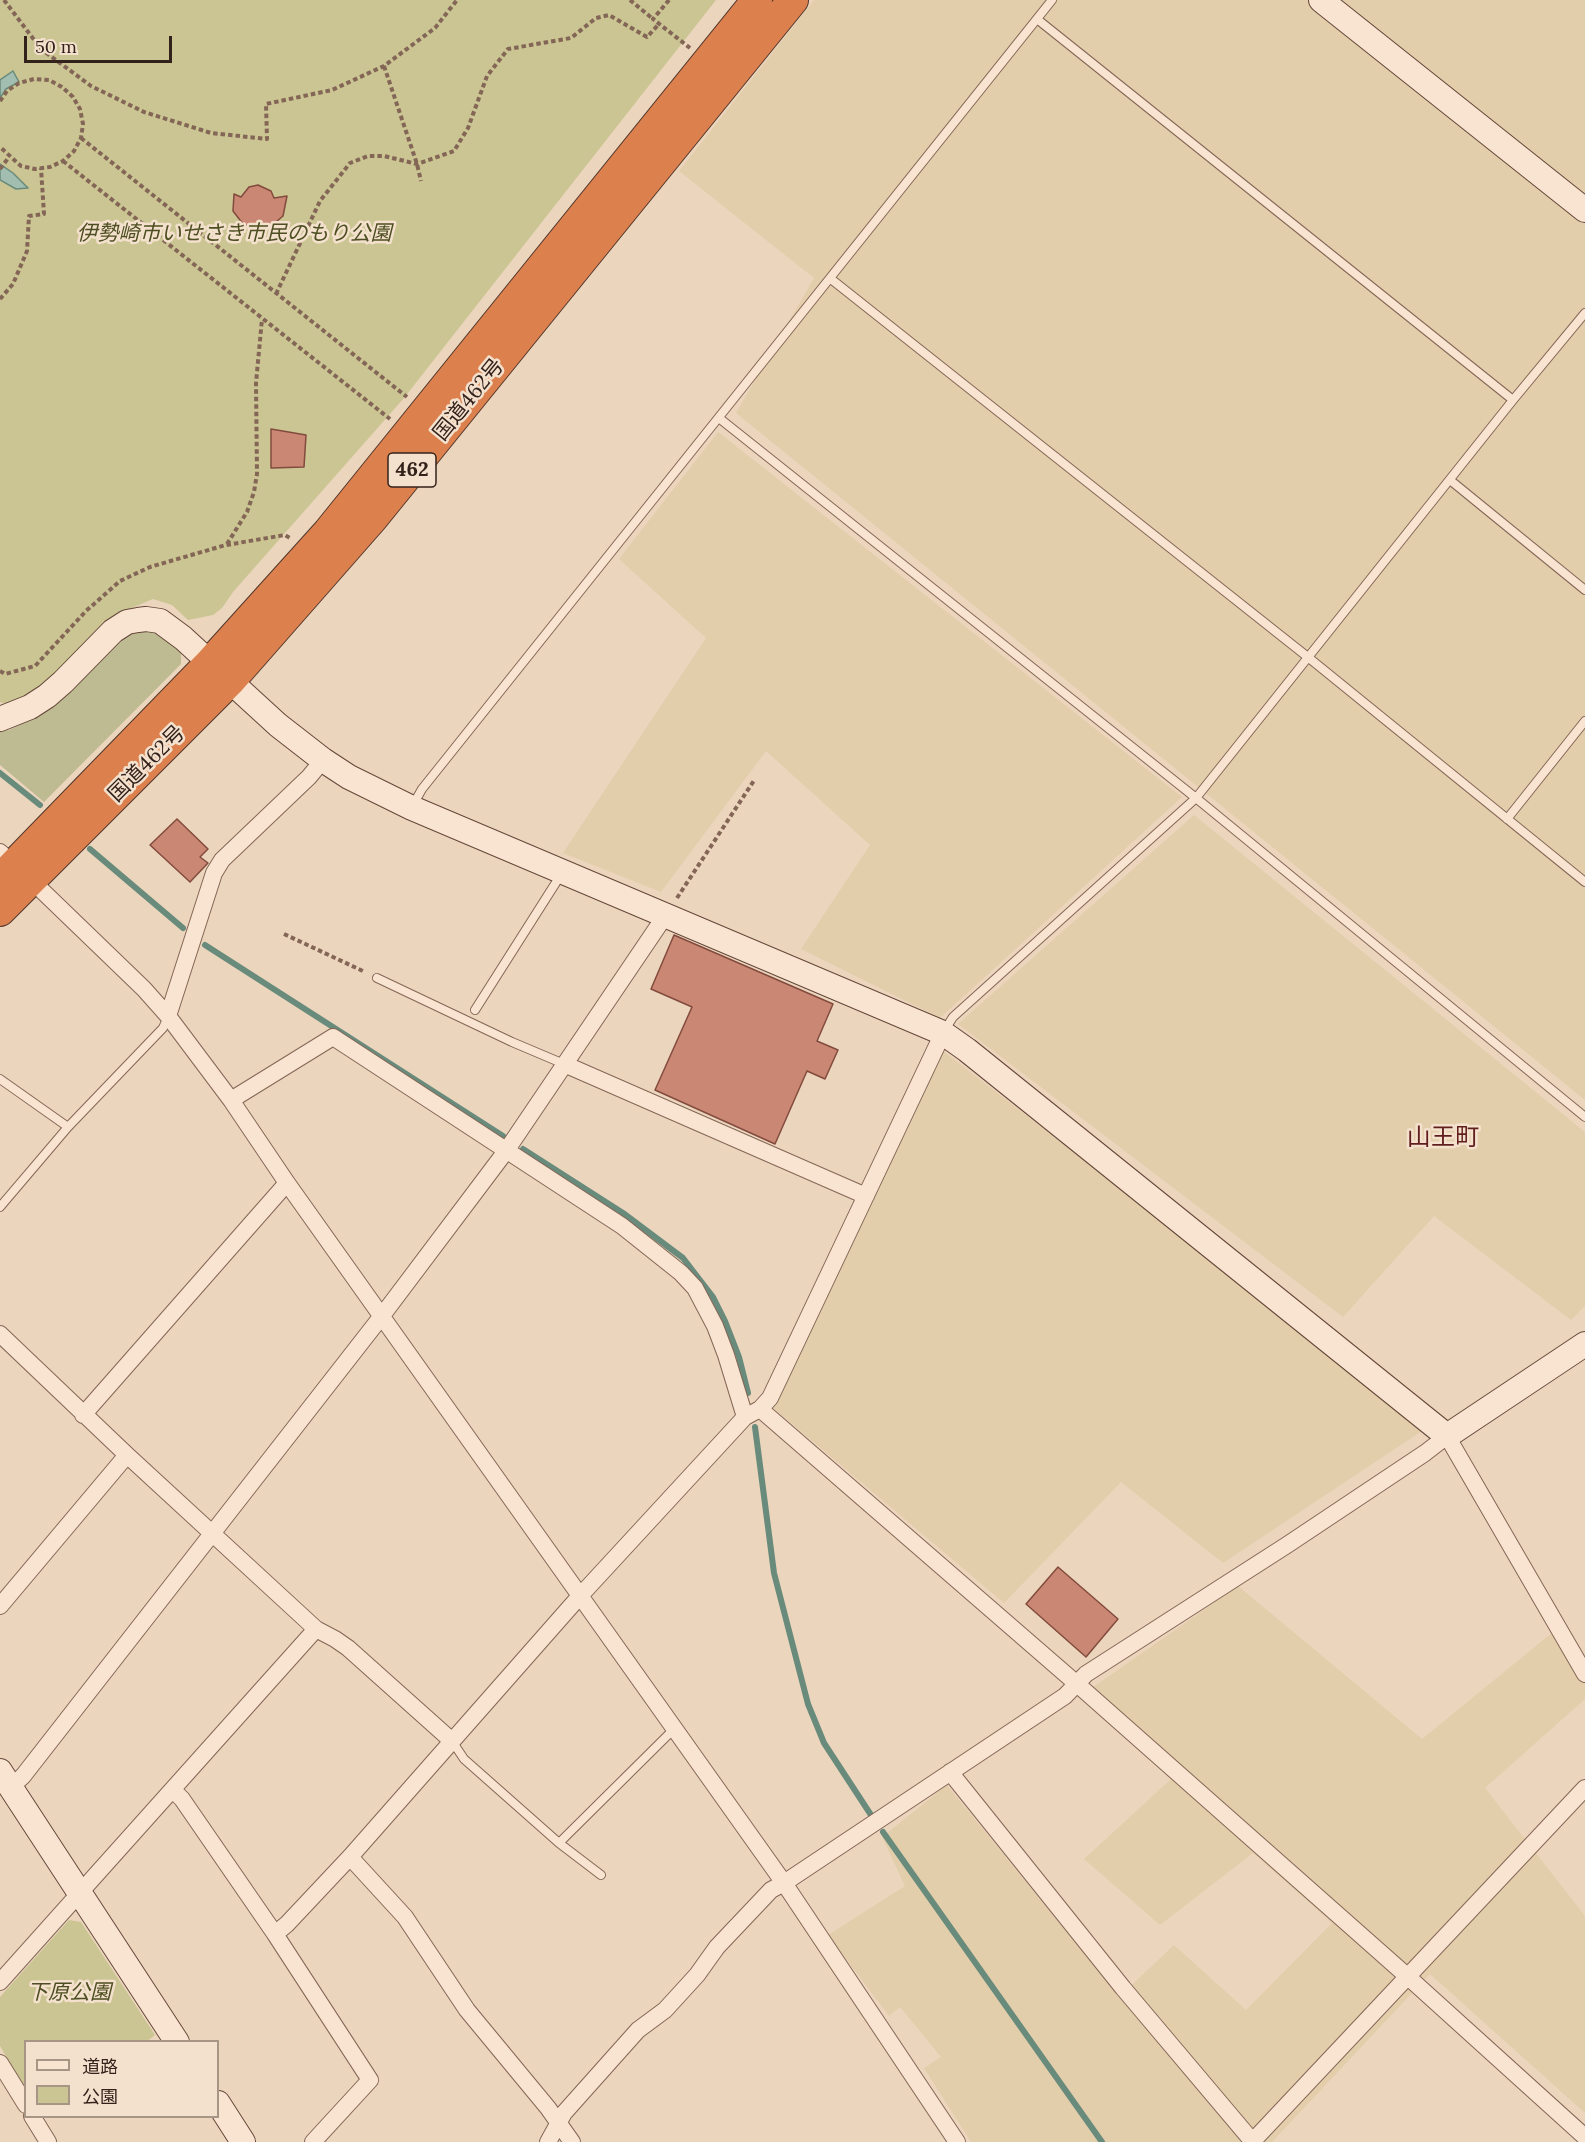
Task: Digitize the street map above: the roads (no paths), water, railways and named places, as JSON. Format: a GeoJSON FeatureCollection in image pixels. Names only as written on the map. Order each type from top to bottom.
{"type":"FeatureCollection","features":[{"type":"Feature","properties":{"kind":"highway","name":"国道462号"},"geometry":{"type":"LineString","coordinates":[[219,673],[328,532],[757,0]]}},
{"type":"Feature","properties":{"kind":"highway","name":"国道462号"},"geometry":{"type":"LineString","coordinates":[[0,911],[11,869],[219,673],[373,518],[793,0]]}},
{"type":"Feature","properties":{"kind":"street"},"geometry":{"type":"LineString","coordinates":[[1320,0],[1585,210]]}},
{"type":"Feature","properties":{"kind":"street"},"geometry":{"type":"LineString","coordinates":[[0,719],[30,707],[47,696],[113,631],[127,622],[146,619],[160,621],[183,638],[278,725],[322,760],[348,777],[412,808],[943,1033],[968,1050],[1447,1436],[1585,1674]]}},
{"type":"Feature","properties":{"kind":"street"},"geometry":{"type":"LineString","coordinates":[[168,1016],[214,873],[222,860],[309,777],[322,760]]}},
{"type":"Feature","properties":{"kind":"street"},"geometry":{"type":"LineString","coordinates":[[11,869],[144,989],[168,1016],[231,1100],[286,1183],[784,1883],[957,2142]]}},
{"type":"Feature","properties":{"kind":"street"},"geometry":{"type":"LineString","coordinates":[[176,2040],[5,1779],[23,1776],[381,1317],[506,1151],[665,916]]}},
{"type":"Feature","properties":{"kind":"street"},"geometry":{"type":"LineString","coordinates":[[275,1934],[350,1857],[579,1597],[745,1417],[760,1409],[770,1398],[943,1033]]}},
{"type":"Feature","properties":{"kind":"street"},"geometry":{"type":"LineString","coordinates":[[231,1100],[333,1037],[622,1226],[681,1273],[695,1288],[715,1326],[745,1417]]}},
{"type":"Feature","properties":{"kind":"street"},"geometry":{"type":"LineString","coordinates":[[564,1064],[866,1196]]}},
{"type":"Feature","properties":{"kind":"street"},"geometry":{"type":"LineString","coordinates":[[83,1415],[286,1183]]}},
{"type":"Feature","properties":{"kind":"street"},"geometry":{"type":"LineString","coordinates":[[0,1334],[83,1415],[316,1629],[348,1648],[452,1741]]}},
{"type":"Feature","properties":{"kind":"street"},"geometry":{"type":"LineString","coordinates":[[548,2142],[564,2113],[638,2030],[665,2010],[697,1976],[717,1947],[771,1890],[1065,1696],[1086,1674],[1287,1545],[1585,1344]]}},
{"type":"Feature","properties":{"kind":"street"},"geometry":{"type":"LineString","coordinates":[[760,1409],[1077,1684],[1585,2137]]}},
{"type":"Feature","properties":{"kind":"street"},"geometry":{"type":"LineString","coordinates":[[0,1606],[127,1455]]}},
{"type":"Feature","properties":{"kind":"street"},"geometry":{"type":"LineString","coordinates":[[0,1982],[316,1629]]}},
{"type":"Feature","properties":{"kind":"street"},"geometry":{"type":"LineString","coordinates":[[950,1772],[1123,1988],[1253,2142],[1585,1788]]}},
{"type":"Feature","properties":{"kind":"street"},"geometry":{"type":"LineString","coordinates":[[173,1790],[182,1798],[275,1934],[370,2080],[313,2142]]}},
{"type":"Feature","properties":{"kind":"street"},"geometry":{"type":"LineString","coordinates":[[350,1857],[405,1917],[467,2010],[548,2108],[572,2142]]}},
{"type":"Feature","properties":{"kind":"street"},"geometry":{"type":"LineString","coordinates":[[0,2063],[24,2102]]}},
{"type":"Feature","properties":{"kind":"street"},"geometry":{"type":"LineString","coordinates":[[219,2105],[243,2142]]}},
{"type":"Feature","properties":{"kind":"street"},"geometry":{"type":"LineString","coordinates":[[33,2118],[48,2142]]}},
{"type":"Feature","properties":{"kind":"lane"},"geometry":{"type":"LineString","coordinates":[[412,808],[422,789],[1052,0]]}},
{"type":"Feature","properties":{"kind":"lane"},"geometry":{"type":"LineString","coordinates":[[1037,19],[1513,400]]}},
{"type":"Feature","properties":{"kind":"lane"},"geometry":{"type":"LineString","coordinates":[[831,279],[1309,658],[1585,882]]}},
{"type":"Feature","properties":{"kind":"lane"},"geometry":{"type":"LineString","coordinates":[[943,1033],[953,1017],[1196,798],[1585,313]]}},
{"type":"Feature","properties":{"kind":"lane"},"geometry":{"type":"LineString","coordinates":[[719,418],[1196,798],[1585,1117]]}},
{"type":"Feature","properties":{"kind":"lane"},"geometry":{"type":"LineString","coordinates":[[1450,480],[1585,590]]}},
{"type":"Feature","properties":{"kind":"lane"},"geometry":{"type":"LineString","coordinates":[[1507,819],[1585,721]]}},
{"type":"Feature","properties":{"kind":"lane"},"geometry":{"type":"LineString","coordinates":[[475,1010],[563,872]]}},
{"type":"Feature","properties":{"kind":"lane"},"geometry":{"type":"LineString","coordinates":[[377,978],[564,1064]]}},
{"type":"Feature","properties":{"kind":"lane"},"geometry":{"type":"LineString","coordinates":[[0,1207],[68,1126],[163,1028],[168,1016]]}},
{"type":"Feature","properties":{"kind":"lane"},"geometry":{"type":"LineString","coordinates":[[0,1079],[68,1126]]}},
{"type":"Feature","properties":{"kind":"lane"},"geometry":{"type":"LineString","coordinates":[[559,1843],[673,1730]]}},
{"type":"Feature","properties":{"kind":"lane"},"geometry":{"type":"LineString","coordinates":[[452,1741],[464,1759],[559,1843],[601,1875]]}},
{"type":"Feature","properties":{"kind":"waterway"},"geometry":{"type":"LineString","coordinates":[[0,773],[40,805]]}},
{"type":"Feature","properties":{"kind":"waterway"},"geometry":{"type":"LineString","coordinates":[[90,849],[183,928]]}},
{"type":"Feature","properties":{"kind":"waterway"},"geometry":{"type":"LineString","coordinates":[[205,945],[503,1136]]}},
{"type":"Feature","properties":{"kind":"waterway"},"geometry":{"type":"LineString","coordinates":[[523,1149],[623,1213],[683,1258],[713,1297],[725,1321],[739,1357],[748,1393]]}},
{"type":"Feature","properties":{"kind":"waterway"},"geometry":{"type":"LineString","coordinates":[[755,1427],[774,1573],[808,1704],[824,1743],[871,1815]]}},
{"type":"Feature","properties":{"kind":"waterway"},"geometry":{"type":"LineString","coordinates":[[883,1832],[1102,2142]]}},
{"type":"Feature","properties":{"kind":"district","name":"山王町"},"geometry":{"type":"Point","coordinates":[1443,1138]}},
{"type":"Feature","properties":{"kind":"park label","name":"伊勢崎市いせさき市民のもり公園"},"geometry":{"type":"Point","coordinates":[234,234]}},
{"type":"Feature","properties":{"kind":"park label","name":"下原公園"},"geometry":{"type":"Point","coordinates":[69,1993]}}]}
